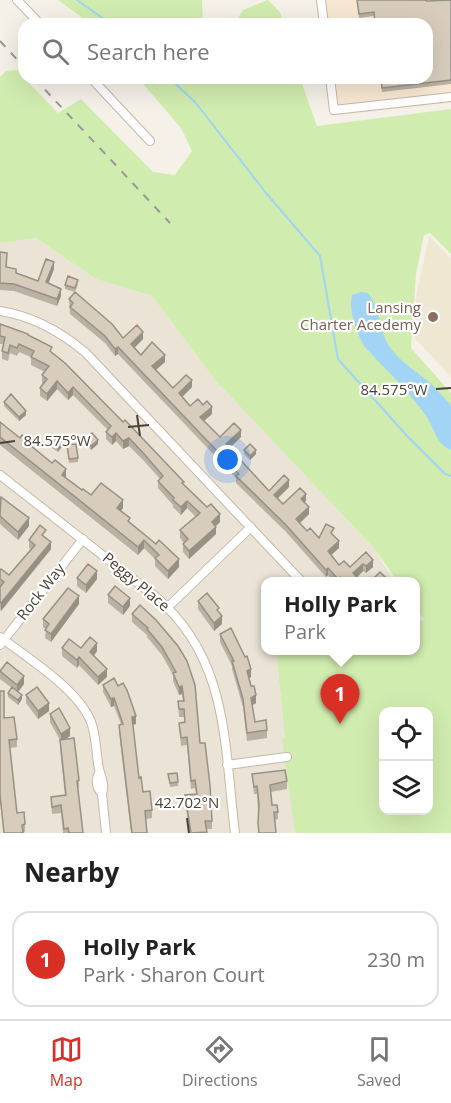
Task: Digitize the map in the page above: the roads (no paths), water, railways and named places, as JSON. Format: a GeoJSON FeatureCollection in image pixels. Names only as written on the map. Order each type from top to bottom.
{"type":"FeatureCollection","features":[{"type":"Feature","properties":{"kind":"street"},"geometry":{"type":"LineString","coordinates":[[17,0],[34,18]]}},
{"type":"Feature","properties":{"kind":"street"},"geometry":{"type":"LineString","coordinates":[[321,0],[323,18]]}},
{"type":"Feature","properties":{"kind":"street"},"geometry":{"type":"LineString","coordinates":[[97,84],[150,141]]}},
{"type":"Feature","properties":{"kind":"street"},"geometry":{"type":"LineString","coordinates":[[331,84],[334,110],[451,97]]}},
{"type":"Feature","properties":{"kind":"street"},"geometry":{"type":"LineString","coordinates":[[0,311],[42,323],[86,353],[297,577]]}},
{"type":"Feature","properties":{"kind":"street","name":"Peggy Place"},"geometry":{"type":"LineString","coordinates":[[0,475],[168,607],[194,639],[207,663],[220,711],[235,833]]}},
{"type":"Feature","properties":{"kind":"street"},"geometry":{"type":"LineString","coordinates":[[168,607],[251,528]]}},
{"type":"Feature","properties":{"kind":"street","name":"Rock Way"},"geometry":{"type":"LineString","coordinates":[[1,641],[83,539]]}},
{"type":"Feature","properties":{"kind":"street"},"geometry":{"type":"LineString","coordinates":[[1,641],[74,694],[83,707],[91,722],[94,736],[99,773],[96,779],[98,789],[102,794],[106,833]]}},
{"type":"Feature","properties":{"kind":"street"},"geometry":{"type":"LineString","coordinates":[[227,765],[286,757]]}},
{"type":"Feature","properties":{"kind":"water"},"geometry":{"type":"Polygon","coordinates":[[[361,292],[368,293],[372,299],[389,346],[451,405],[451,450],[441,443],[427,418],[410,396],[364,346],[356,328],[351,307],[352,295],[361,292]]]}},
{"type":"Feature","properties":{"kind":"waterway"},"geometry":{"type":"LineString","coordinates":[[77,0],[102,18]]}},
{"type":"Feature","properties":{"kind":"waterway"},"geometry":{"type":"LineString","coordinates":[[176,84],[195,102],[266,193],[320,256],[338,359],[408,437],[445,474],[451,476]]}},
{"type":"Feature","properties":{"kind":"railway"},"geometry":{"type":"LineString","coordinates":[[0,41],[18,60]]}},
{"type":"Feature","properties":{"kind":"railway"},"geometry":{"type":"LineString","coordinates":[[40,84],[170,223]]}},
{"type":"Feature","properties":{"kind":"place","name":"Lansing Charter Acedemy"},"geometry":{"type":"Point","coordinates":[433,317]}},
{"type":"Feature","properties":{"kind":"place","name":"Holly Park"},"geometry":{"type":"Point","coordinates":[340,724]}}]}
